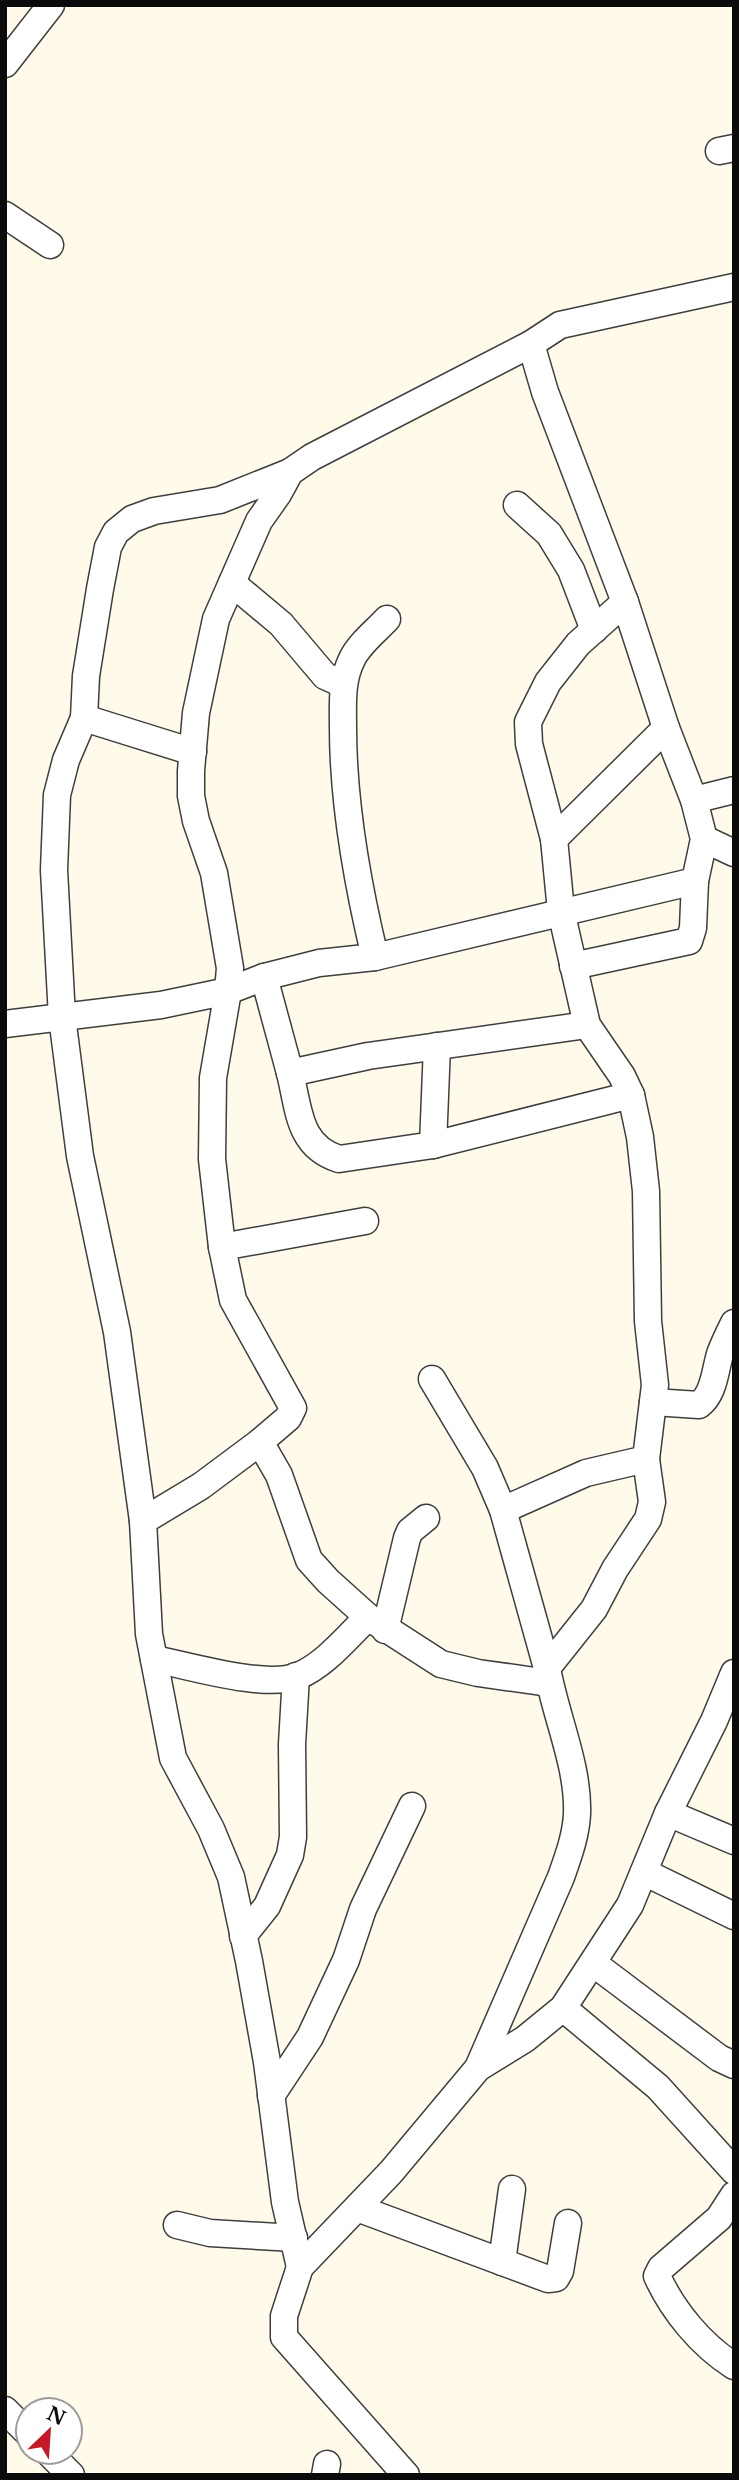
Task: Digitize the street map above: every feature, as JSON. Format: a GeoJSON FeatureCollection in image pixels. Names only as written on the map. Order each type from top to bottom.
{"type":"FeatureCollection","features":[{"type":"Feature","properties":{"kind":"street"},"geometry":{"type":"LineString","coordinates":[[5,64],[51,5]]}},
{"type":"Feature","properties":{"kind":"street"},"geometry":{"type":"LineString","coordinates":[[5,215],[50,245]]}},
{"type":"Feature","properties":{"kind":"street"},"geometry":{"type":"LineString","coordinates":[[300,2267],[285,2202],[250,1961],[231,1877],[211,1829],[173,1758],[149,1633],[143,1521],[117,1332],[80,1156],[62,1017],[54,819],[66,760],[84,718],[86,676],[108,547],[116,532],[132,519],[154,511],[220,500],[290,472],[312,457],[531,344],[560,325],[734,287]]}},
{"type":"Feature","properties":{"kind":"street"},"geometry":{"type":"LineString","coordinates":[[531,344],[545,392],[625,603],[666,728],[694,800],[704,839],[695,881],[693,928],[689,941],[573,966]]}},
{"type":"Feature","properties":{"kind":"street"},"geometry":{"type":"LineString","coordinates":[[143,1521],[201,1486],[260,1442],[288,1418],[293,1408],[233,1300],[222,1247],[212,1159],[213,1078],[230,968],[214,873],[191,796],[196,713],[216,619],[259,521],[290,472]]}},
{"type":"Feature","properties":{"kind":"street"},"geometry":{"type":"LineString","coordinates":[[517,505],[549,534],[570,570],[594,630]]}},
{"type":"Feature","properties":{"kind":"street"},"geometry":{"type":"LineString","coordinates":[[232,583],[281,625],[325,676],[343,684]]}},
{"type":"Feature","properties":{"kind":"street"},"geometry":{"type":"LineString","coordinates":[[548,1676],[594,1609],[615,1569],[648,1519],[652,1502],[646,1459],[655,1385],[648,1321],[646,1191],[640,1137],[631,1095],[622,1076],[587,1025],[561,911],[554,839],[529,744],[528,722],[548,682],[578,644],[625,603]]}},
{"type":"Feature","properties":{"kind":"street"},"geometry":{"type":"LineString","coordinates":[[375,957],[359,892],[351,827],[343,756],[343,684],[353,656],[387,619]]}},
{"type":"Feature","properties":{"kind":"street"},"geometry":{"type":"LineString","coordinates":[[84,718],[193,752]]}},
{"type":"Feature","properties":{"kind":"street"},"geometry":{"type":"LineString","coordinates":[[554,839],[666,728]]}},
{"type":"Feature","properties":{"kind":"street"},"geometry":{"type":"LineString","coordinates":[[694,800],[734,790]]}},
{"type":"Feature","properties":{"kind":"street"},"geometry":{"type":"LineString","coordinates":[[704,839],[734,853]]}},
{"type":"Feature","properties":{"kind":"street"},"geometry":{"type":"LineString","coordinates":[[5,1024],[161,1005],[228,991],[264,977],[319,963],[375,957],[695,881]]}},
{"type":"Feature","properties":{"kind":"street"},"geometry":{"type":"LineString","coordinates":[[264,977],[304,1132],[316,1147],[339,1159],[433,1145],[631,1095]]}},
{"type":"Feature","properties":{"kind":"street"},"geometry":{"type":"LineString","coordinates":[[290,1073],[368,1056],[587,1025]]}},
{"type":"Feature","properties":{"kind":"street"},"geometry":{"type":"LineString","coordinates":[[433,1145],[438,1046]]}},
{"type":"Feature","properties":{"kind":"street"},"geometry":{"type":"LineString","coordinates":[[222,1247],[365,1221]]}},
{"type":"Feature","properties":{"kind":"street"},"geometry":{"type":"LineString","coordinates":[[653,1402],[699,1405],[705,1400],[710,1392],[721,1351],[734,1323]]}},
{"type":"Feature","properties":{"kind":"street"},"geometry":{"type":"LineString","coordinates":[[406,2475],[284,2337],[284,2316],[300,2267],[391,2172],[478,2068],[571,1850],[577,1814],[575,1784],[503,1510],[485,1468],[432,1380]]}},
{"type":"Feature","properties":{"kind":"street"},"geometry":{"type":"LineString","coordinates":[[260,1442],[279,1475],[309,1560],[328,1581],[376,1623],[440,1664],[478,1673],[548,1676]]}},
{"type":"Feature","properties":{"kind":"street"},"geometry":{"type":"LineString","coordinates":[[503,1510],[586,1473],[646,1459]]}},
{"type":"Feature","properties":{"kind":"street"},"geometry":{"type":"LineString","coordinates":[[154,1659],[255,1679],[274,1681],[296,1676],[376,1623],[410,1531],[425,1518]]}},
{"type":"Feature","properties":{"kind":"street"},"geometry":{"type":"LineString","coordinates":[[478,2068],[525,2039],[563,2008],[593,1963],[630,1905],[668,1813],[724,1726],[734,1673]]}},
{"type":"Feature","properties":{"kind":"street"},"geometry":{"type":"LineString","coordinates":[[243,1936],[267,1906],[290,1855],[296,1676]]}},
{"type":"Feature","properties":{"kind":"street"},"geometry":{"type":"LineString","coordinates":[[271,2096],[310,2037],[346,1960],[363,1909],[412,1806]]}},
{"type":"Feature","properties":{"kind":"street"},"geometry":{"type":"LineString","coordinates":[[668,1813],[734,1841]]}},
{"type":"Feature","properties":{"kind":"street"},"geometry":{"type":"LineString","coordinates":[[644,1872],[734,1916]]}},
{"type":"Feature","properties":{"kind":"street"},"geometry":{"type":"LineString","coordinates":[[593,1963],[719,2058],[734,2065]]}},
{"type":"Feature","properties":{"kind":"street"},"geometry":{"type":"LineString","coordinates":[[563,2008],[658,2087],[734,2171]]}},
{"type":"Feature","properties":{"kind":"street"},"geometry":{"type":"LineString","coordinates":[[502,2262],[512,2189]]}},
{"type":"Feature","properties":{"kind":"street"},"geometry":{"type":"LineString","coordinates":[[734,2195],[719,2218],[662,2268],[657,2276],[691,2329],[734,2366]]}},
{"type":"Feature","properties":{"kind":"street"},"geometry":{"type":"LineString","coordinates":[[357,2208],[548,2279],[556,2278],[560,2271],[568,2223]]}},
{"type":"Feature","properties":{"kind":"street"},"geometry":{"type":"LineString","coordinates":[[177,2225],[210,2233],[293,2238]]}}]}
